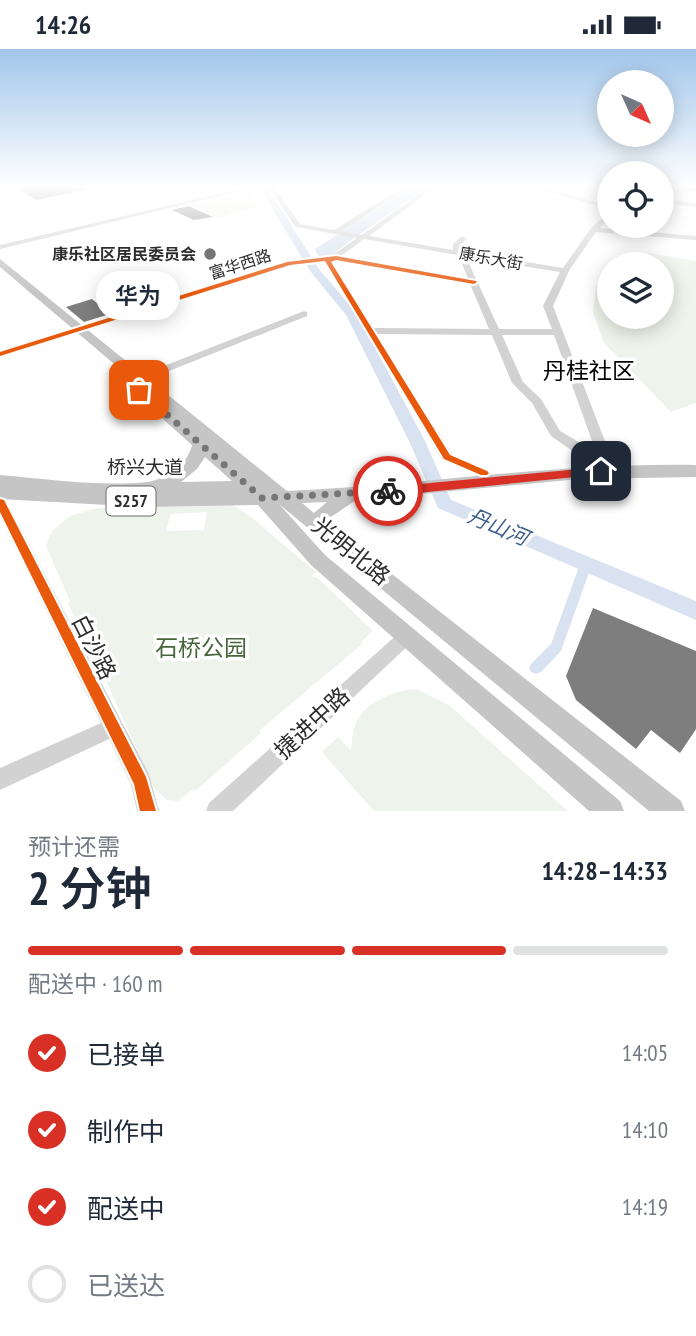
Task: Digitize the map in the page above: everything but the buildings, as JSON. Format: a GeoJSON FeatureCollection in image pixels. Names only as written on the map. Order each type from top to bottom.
{"type":"FeatureCollection","features":[{"type":"Feature","properties":{"kind":"main road","name":"光明北路"},"geometry":{"type":"LineString","coordinates":[[0,262],[200,444],[266,492],[320,526],[671,811]]}},
{"type":"Feature","properties":{"kind":"main road","name":"光明北路"},"geometry":{"type":"LineString","coordinates":[[0,269],[140,379],[266,492],[318,560],[610,811]]}},
{"type":"Feature","properties":{"kind":"main road"},"geometry":{"type":"LineString","coordinates":[[147,488],[169,481],[185,471],[197,458],[200,444]]}},
{"type":"Feature","properties":{"kind":"main road","name":"S257"},"geometry":{"type":"LineString","coordinates":[[446,481],[484,473],[606,461],[696,462]]}},
{"type":"Feature","properties":{"kind":"main road","name":"S257"},"geometry":{"type":"LineString","coordinates":[[415,484],[601,471],[696,471]]}},
{"type":"Feature","properties":{"kind":"main road","name":"桥兴大道"},"geometry":{"type":"LineString","coordinates":[[0,481],[97,488],[355,493],[415,484]]}},
{"type":"Feature","properties":{"kind":"main road","name":"桥兴大道"},"geometry":{"type":"LineString","coordinates":[[0,493],[103,500],[415,484]]}},
{"type":"Feature","properties":{"kind":"main road"},"geometry":{"type":"LineString","coordinates":[[301,541],[320,526],[324,512],[355,493]]}},
{"type":"Feature","properties":{"kind":"street"},"geometry":{"type":"LineString","coordinates":[[0,247],[104,223]]}},
{"type":"Feature","properties":{"kind":"street","name":"康乐大街"},"geometry":{"type":"LineString","coordinates":[[294,223],[296,226],[566,271]]}},
{"type":"Feature","properties":{"kind":"street"},"geometry":{"type":"LineString","coordinates":[[336,232],[351,223]]}},
{"type":"Feature","properties":{"kind":"street"},"geometry":{"type":"LineString","coordinates":[[380,223],[331,259],[330,267],[447,457],[484,473]]}},
{"type":"Feature","properties":{"kind":"street"},"geometry":{"type":"LineString","coordinates":[[597,227],[566,271],[548,306],[606,461]]}},
{"type":"Feature","properties":{"kind":"street"},"geometry":{"type":"LineString","coordinates":[[594,230],[696,238]]}},
{"type":"Feature","properties":{"kind":"street"},"geometry":{"type":"LineString","coordinates":[[462,238],[456,249],[461,253],[518,383],[537,401],[555,433],[579,449],[606,461]]}},
{"type":"Feature","properties":{"kind":"street","name":"富华西路"},"geometry":{"type":"LineString","coordinates":[[0,354],[289,264],[331,259],[474,282]]}},
{"type":"Feature","properties":{"kind":"street"},"geometry":{"type":"LineString","coordinates":[[140,379],[304,314]]}},
{"type":"Feature","properties":{"kind":"street"},"geometry":{"type":"LineString","coordinates":[[370,331],[556,332]]}},
{"type":"Feature","properties":{"kind":"street","name":"白沙路"},"geometry":{"type":"LineString","coordinates":[[0,502],[141,782],[148,811]]}},
{"type":"Feature","properties":{"kind":"street","name":"捷进中路"},"geometry":{"type":"LineString","coordinates":[[217,811],[407,636]]}},
{"type":"Feature","properties":{"kind":"street"},"geometry":{"type":"LineString","coordinates":[[0,779],[113,727]]}},
{"type":"Feature","properties":{"kind":"green space"},"geometry":{"type":"Polygon","coordinates":[[[674,257],[696,261],[696,403],[671,412],[604,343],[599,329],[674,329],[674,257]]]}},
{"type":"Feature","properties":{"kind":"green space"},"geometry":{"type":"Polygon","coordinates":[[[597,285],[597,323],[593,312],[597,285]]]}},
{"type":"Feature","properties":{"kind":"green space","name":"石桥公园"},"geometry":{"type":"Polygon","coordinates":[[[230,503],[251,517],[316,572],[311,576],[318,578],[373,631],[361,645],[260,730],[260,734],[195,791],[193,789],[178,801],[167,800],[154,788],[95,656],[68,604],[70,601],[46,546],[52,531],[70,516],[98,508],[230,503]],[[207,512],[171,514],[166,531],[204,530],[207,512]]]}},
{"type":"Feature","properties":{"kind":"green space"},"geometry":{"type":"Polygon","coordinates":[[[416,689],[449,705],[568,811],[374,811],[322,752],[338,737],[351,751],[354,729],[363,712],[388,695],[416,689]]]}},
{"type":"Feature","properties":{"kind":"shaded area"},"geometry":{"type":"Polygon","coordinates":[[[356,223],[376,223],[322,263],[315,249],[356,223]]]}},
{"type":"Feature","properties":{"kind":"waterway","name":"丹山河"},"geometry":{"type":"LineString","coordinates":[[285,223],[315,271],[351,314],[417,441],[444,504],[696,611]]}},
{"type":"Feature","properties":{"kind":"waterway"},"geometry":{"type":"LineString","coordinates":[[536,668],[556,647],[586,564]]}},
{"type":"Feature","properties":{"kind":"cycle path"},"geometry":{"type":"LineString","coordinates":[[474,282],[336,258],[328,261],[447,457],[484,473]]}},
{"type":"Feature","properties":{"kind":"cycle path"},"geometry":{"type":"LineString","coordinates":[[0,354],[289,263],[329,259]]}},
{"type":"Feature","properties":{"kind":"cycle path"},"geometry":{"type":"LineString","coordinates":[[0,502],[141,782],[148,811]]}},
{"type":"Feature","properties":{"kind":"way so far"},"geometry":{"type":"LineString","coordinates":[[139,390],[262,498],[388,491]]}},
{"type":"Feature","properties":{"kind":"place","name":"康乐社区居民委员会"},"geometry":{"type":"Point","coordinates":[210,254]}},
{"type":"Feature","properties":{"kind":"place","name":"华为"},"geometry":{"type":"Point","coordinates":[139,390]}},
{"type":"Feature","properties":{"kind":"district","name":"丹桂社区"},"geometry":{"type":"Point","coordinates":[589,371]}},
{"type":"Feature","properties":{"kind":"route"},"geometry":{"type":"LineString","coordinates":[[388,491],[601,471]]}}]}
